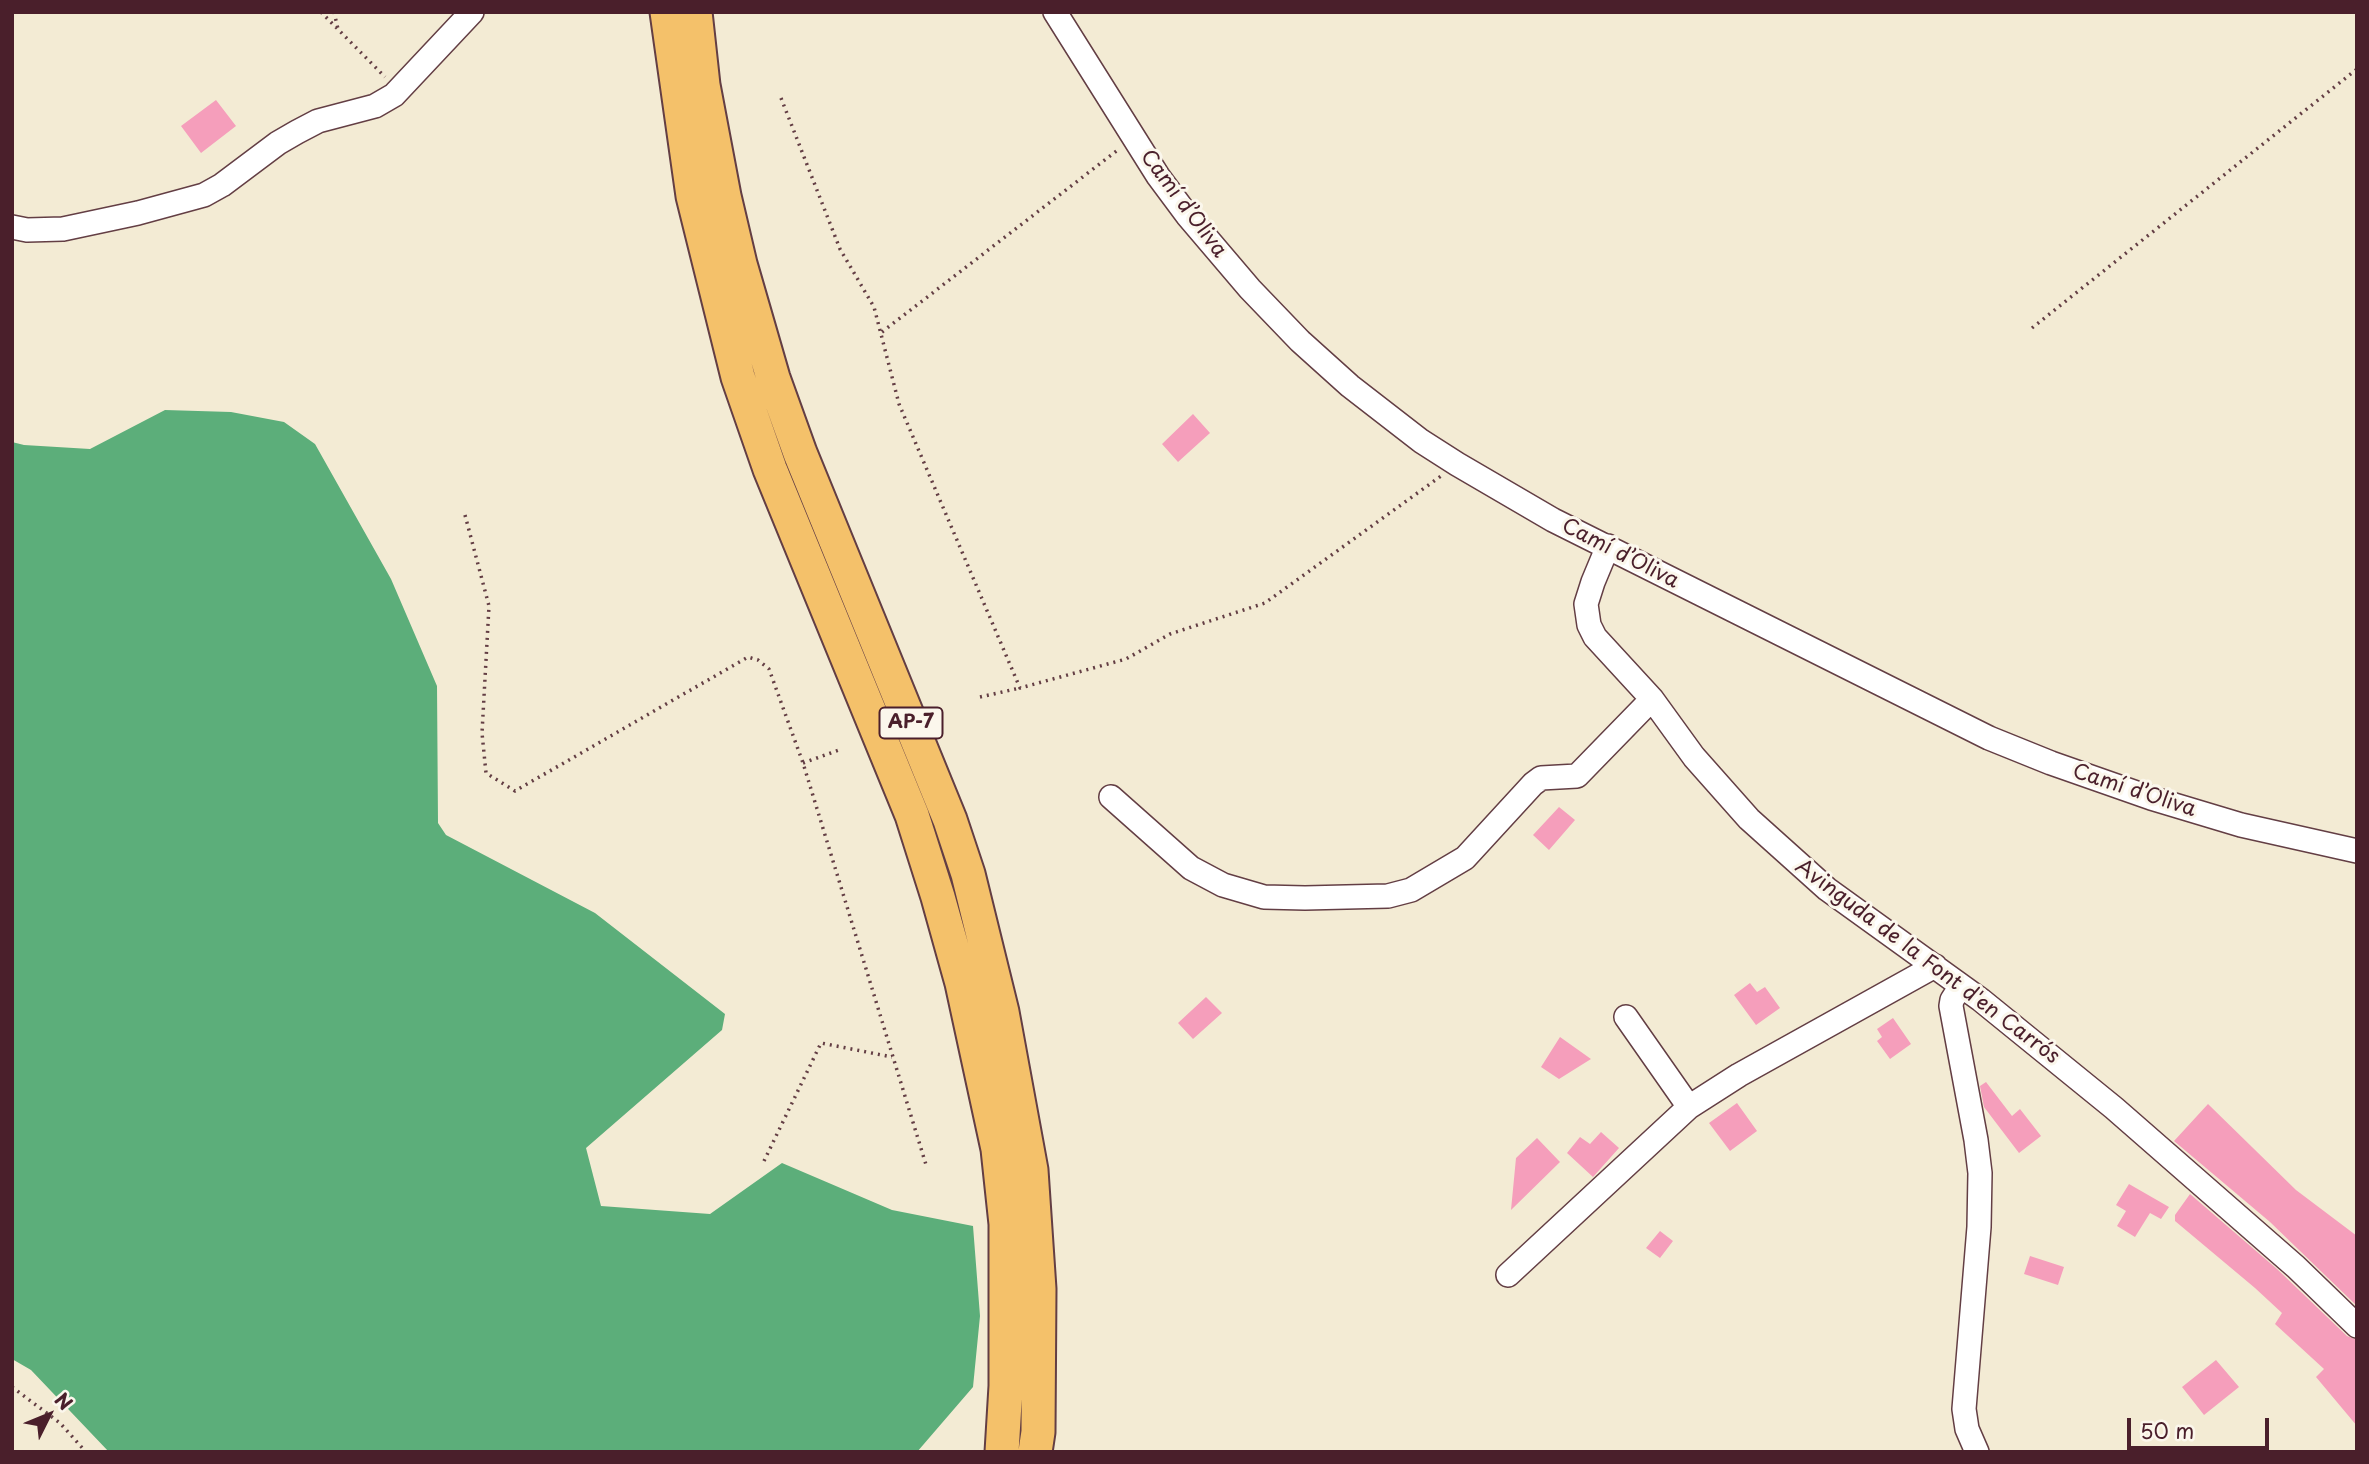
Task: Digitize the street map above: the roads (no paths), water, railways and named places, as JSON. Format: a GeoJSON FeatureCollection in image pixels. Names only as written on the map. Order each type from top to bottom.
{"type":"FeatureCollection","features":[{"type":"Feature","properties":{"kind":"highway","name":"AP-7"},"geometry":{"type":"LineString","coordinates":[[667,12],[693,196],[738,377],[770,469],[912,815],[939,897],[962,983],[998,1149],[1006,1224],[1006,1386],[1002,1452]]}},
{"type":"Feature","properties":{"kind":"highway","name":"AP-7"},"geometry":{"type":"LineString","coordinates":[[695,12],[703,85],[724,196],[740,264],[773,378],[809,477],[950,820],[968,874],[999,1000],[1031,1170],[1039,1289],[1038,1432],[1035,1452]]}},
{"type":"Feature","properties":{"kind":"street"},"geometry":{"type":"LineString","coordinates":[[12,227],[27,230],[63,229],[195,198],[222,185],[297,132],[318,121],[375,106],[399,91],[472,12]]}},
{"type":"Feature","properties":{"kind":"street","name":"Camí d’Oliva"},"geometry":{"type":"LineString","coordinates":[[1055,12],[1134,138],[1195,225],[1250,289],[1300,341],[1350,386],[1421,441],[1553,520],[1930,710],[2051,763],[2151,798],[2241,825],[2357,851]]}},
{"type":"Feature","properties":{"kind":"street","name":"Avinguda de la Font d'en Carrós"},"geometry":{"type":"LineString","coordinates":[[1608,546],[1587,604],[1588,625],[1595,637],[1652,699],[1710,776],[1774,843],[1828,889],[1935,965],[2151,1140],[2296,1267],[2357,1326]]}},
{"type":"Feature","properties":{"kind":"street"},"geometry":{"type":"LineString","coordinates":[[1111,797],[1191,868],[1223,885],[1264,897],[1388,896],[1411,890],[1465,858],[1533,783],[1541,778],[1577,776],[1652,699]]}},
{"type":"Feature","properties":{"kind":"street"},"geometry":{"type":"LineString","coordinates":[[1508,1275],[1689,1107],[1739,1074],[1935,965]]}},
{"type":"Feature","properties":{"kind":"street"},"geometry":{"type":"LineString","coordinates":[[1961,986],[1951,1006],[1980,1174],[1979,1227],[1964,1409],[1967,1429],[1977,1452]]}},
{"type":"Feature","properties":{"kind":"street"},"geometry":{"type":"LineString","coordinates":[[1626,1017],[1689,1107]]}}]}
